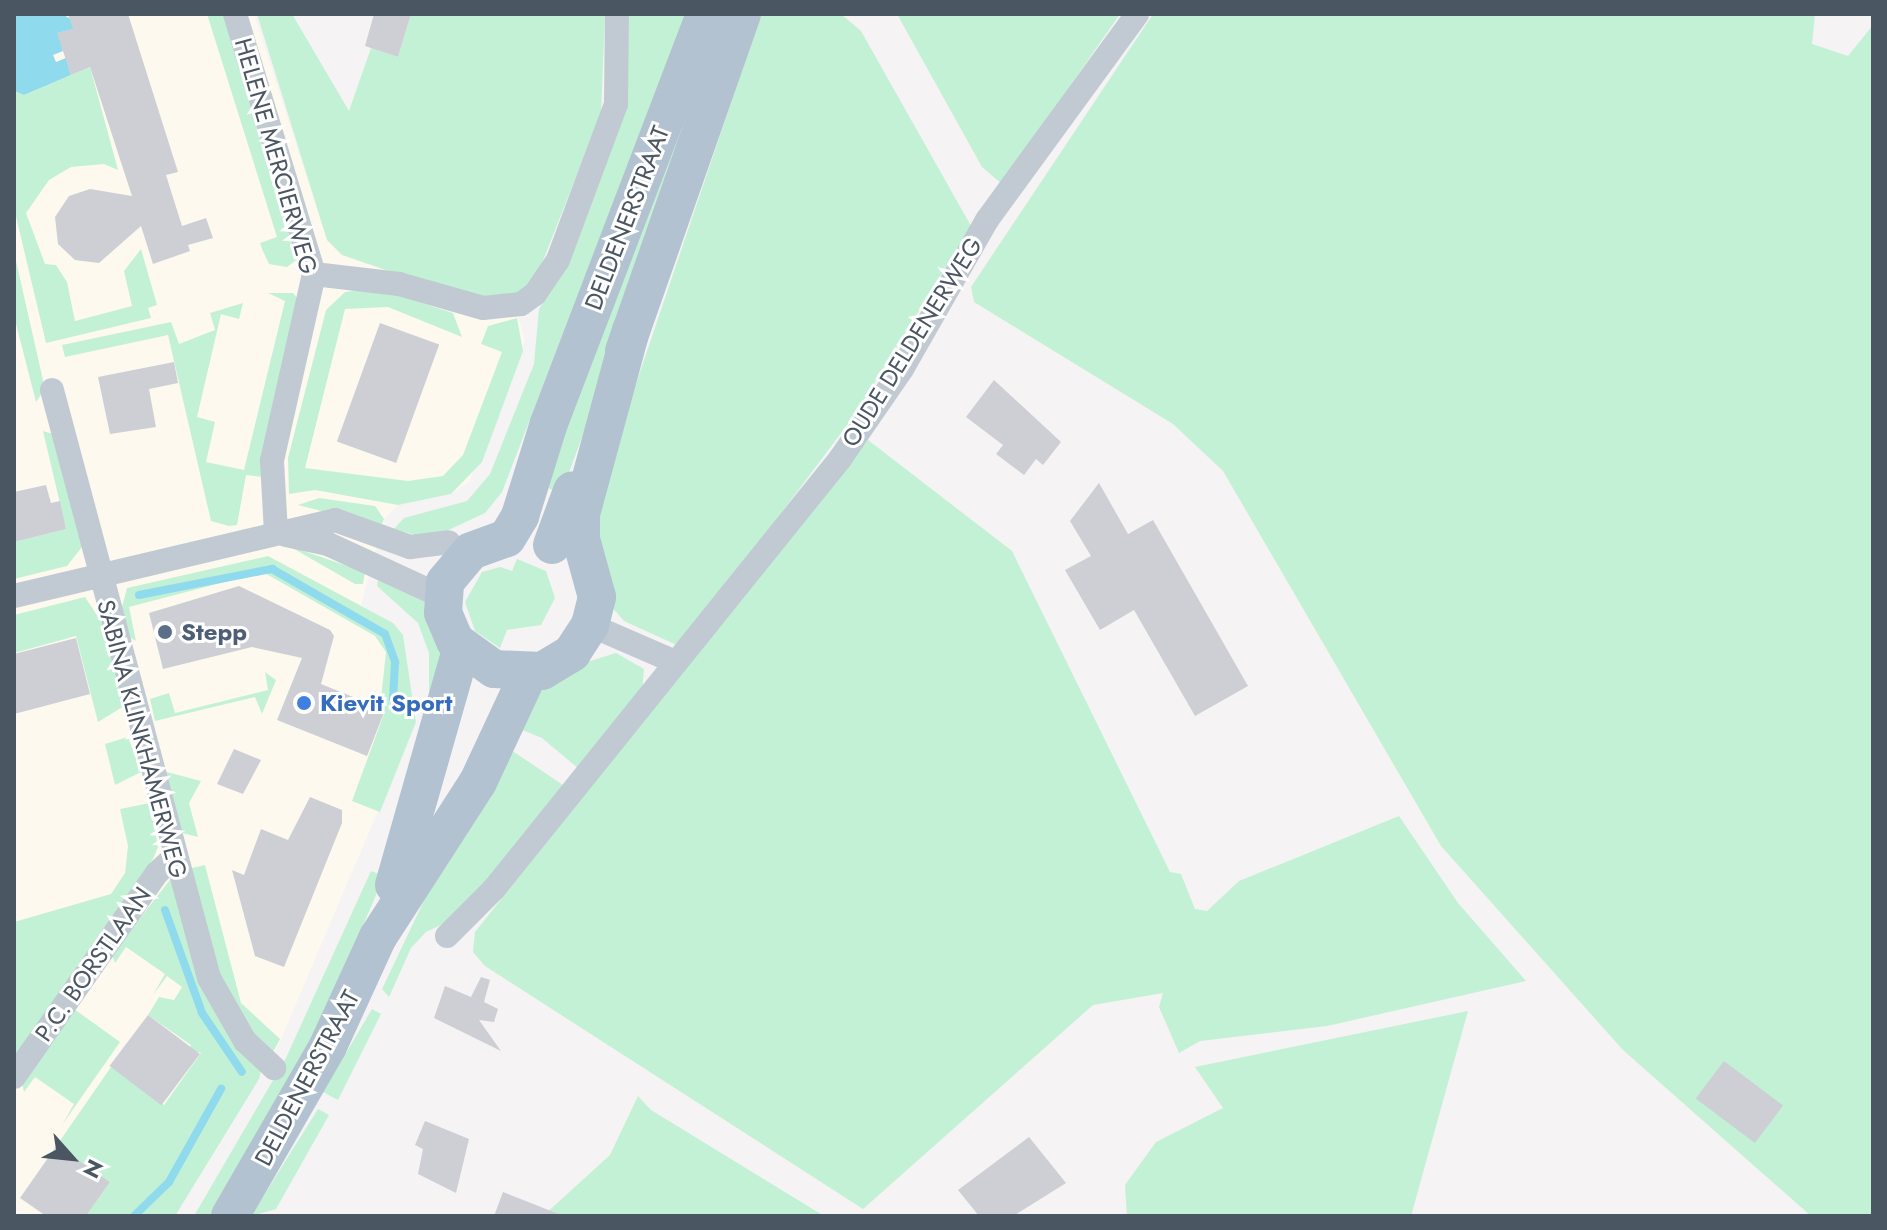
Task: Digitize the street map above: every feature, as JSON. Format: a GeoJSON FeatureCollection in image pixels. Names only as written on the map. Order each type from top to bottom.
{"type":"FeatureCollection","features":[{"type":"Feature","properties":{"kind":"main road","name":"DELDENERSTRAAT"},"geometry":{"type":"LineString","coordinates":[[506,525],[549,423],[705,14]]}},
{"type":"Feature","properties":{"kind":"main road","name":"DELDENERSTRAAT"},"geometry":{"type":"LineString","coordinates":[[566,542],[631,330],[742,14]]}},
{"type":"Feature","properties":{"kind":"main road"},"geometry":{"type":"LineString","coordinates":[[449,542],[506,525],[566,542],[582,616],[535,651],[517,653],[514,673],[461,650],[447,626],[441,596],[460,560],[497,544],[506,525]]}},
{"type":"Feature","properties":{"kind":"main road","name":"DELDENERSTRAAT"},"geometry":{"type":"LineString","coordinates":[[378,937],[461,650]]}},
{"type":"Feature","properties":{"kind":"main road","name":"DELDENERSTRAAT"},"geometry":{"type":"LineString","coordinates":[[230,1216],[328,1046],[378,937],[427,856],[514,673]]}},
{"type":"Feature","properties":{"kind":"street","name":"HELENE MERCIERWEG"},"geometry":{"type":"LineString","coordinates":[[235,14],[314,274],[272,461],[276,533]]}},
{"type":"Feature","properties":{"kind":"street"},"geometry":{"type":"LineString","coordinates":[[314,274],[399,284],[483,308],[504,309],[535,294],[563,247],[616,104],[617,14]]}},
{"type":"Feature","properties":{"kind":"street","name":"OUDE DELDENERWEG"},"geometry":{"type":"LineString","coordinates":[[447,936],[494,889],[873,412],[987,220],[1137,14]]}},
{"type":"Feature","properties":{"kind":"street","name":"SABINA KLINKHAMERWEG"},"geometry":{"type":"LineString","coordinates":[[52,390],[97,577],[215,989],[245,1041],[274,1068]]}},
{"type":"Feature","properties":{"kind":"street"},"geometry":{"type":"LineString","coordinates":[[14,596],[335,520],[410,547],[449,542]]}},
{"type":"Feature","properties":{"kind":"street"},"geometry":{"type":"LineString","coordinates":[[276,533],[328,544],[441,596]]}},
{"type":"Feature","properties":{"kind":"street"},"geometry":{"type":"LineString","coordinates":[[582,616],[675,662]]}},
{"type":"Feature","properties":{"kind":"street","name":"P.C. BORSTLAAN"},"geometry":{"type":"LineString","coordinates":[[14,1077],[157,873],[176,855]]}},
{"type":"Feature","properties":{"kind":"shaded area"},"geometry":{"type":"Polygon","coordinates":[[[14,14],[254,14],[327,240],[512,297],[525,340],[469,482],[451,494],[398,505],[384,519],[361,605],[403,636],[416,722],[278,1046],[173,1216],[14,1216],[14,14]]]}},
{"type":"Feature","properties":{"kind":"green space"},"geometry":{"type":"Polygon","coordinates":[[[207,14],[226,14],[299,258],[287,267],[269,264],[260,243],[277,237],[207,14]]]}},
{"type":"Feature","properties":{"kind":"green space"},"geometry":{"type":"Polygon","coordinates":[[[257,14],[292,14],[349,111],[371,48],[398,57],[411,14],[605,14],[601,114],[538,273],[521,293],[470,299],[342,255],[327,240],[257,14]]]}},
{"type":"Feature","properties":{"kind":"green space"},"geometry":{"type":"Polygon","coordinates":[[[628,14],[686,14],[502,492],[485,513],[444,532],[423,537],[394,529],[404,518],[467,501],[490,474],[534,364],[539,309],[564,270],[628,14]]]}},
{"type":"Feature","properties":{"kind":"green space"},"geometry":{"type":"Polygon","coordinates":[[[720,14],[619,337],[561,494],[544,486],[720,14]]]}},
{"type":"Feature","properties":{"kind":"green space"},"geometry":{"type":"Polygon","coordinates":[[[761,14],[841,14],[861,31],[971,226],[856,413],[681,647],[624,621],[610,605],[593,511],[761,14]]]}},
{"type":"Feature","properties":{"kind":"green space"},"geometry":{"type":"Polygon","coordinates":[[[897,14],[1120,14],[1002,184],[982,167],[897,14]]]}},
{"type":"Feature","properties":{"kind":"green space"},"geometry":{"type":"Polygon","coordinates":[[[1153,14],[1815,14],[1812,44],[1848,56],[1873,25],[1873,1216],[1811,1216],[1623,1050],[1441,846],[1223,471],[1173,424],[974,302],[971,287],[1153,14]]]}},
{"type":"Feature","properties":{"kind":"green space"},"geometry":{"type":"Polygon","coordinates":[[[90,67],[118,170],[104,164],[71,167],[49,180],[26,213],[45,264],[56,265],[67,282],[75,321],[132,306],[124,271],[141,249],[157,305],[148,308],[151,318],[46,343],[14,208],[14,89],[24,95],[90,67]]]}},
{"type":"Feature","properties":{"kind":"green space"},"geometry":{"type":"Polygon","coordinates":[[[14,252],[45,389],[36,402],[14,316],[14,252]]]}},
{"type":"Feature","properties":{"kind":"green space"},"geometry":{"type":"Polygon","coordinates":[[[375,288],[453,313],[462,337],[388,307],[345,309],[305,468],[408,481],[443,476],[463,455],[502,352],[481,344],[488,326],[517,318],[523,351],[482,462],[451,494],[398,505],[315,490],[289,494],[288,458],[326,310],[345,292],[375,288]]]}},
{"type":"Feature","properties":{"kind":"green space"},"geometry":{"type":"Polygon","coordinates":[[[268,293],[293,293],[303,305],[262,477],[246,475],[237,525],[229,526],[211,521],[168,335],[65,357],[62,345],[171,322],[179,344],[215,330],[210,313],[243,303],[239,319],[221,314],[197,417],[215,422],[206,462],[244,470],[285,301],[268,293]]]}},
{"type":"Feature","properties":{"kind":"green space"},"geometry":{"type":"Polygon","coordinates":[[[43,431],[53,434],[82,547],[67,566],[14,579],[14,542],[66,529],[43,431]]]}},
{"type":"Feature","properties":{"kind":"green space"},"geometry":{"type":"Polygon","coordinates":[[[868,440],[1012,551],[1170,872],[1181,874],[1195,909],[1207,911],[1239,881],[1399,816],[1458,903],[1526,981],[1327,1026],[1200,1041],[1179,1053],[1159,1007],[1163,993],[1093,1005],[863,1209],[485,966],[473,952],[475,932],[868,440]]]}},
{"type":"Feature","properties":{"kind":"green space"},"geometry":{"type":"Polygon","coordinates":[[[319,498],[375,506],[384,519],[381,526],[298,505],[319,498]]]}},
{"type":"Feature","properties":{"kind":"green space"},"geometry":{"type":"Polygon","coordinates":[[[289,546],[365,572],[363,584],[355,584],[289,546]]]}},
{"type":"Feature","properties":{"kind":"green space"},"geometry":{"type":"Polygon","coordinates":[[[268,556],[393,623],[403,635],[416,722],[380,812],[352,801],[385,711],[380,708],[386,652],[375,636],[263,572],[129,607],[136,641],[129,637],[122,607],[127,588],[268,556]]]}},
{"type":"Feature","properties":{"kind":"green space"},"geometry":{"type":"Polygon","coordinates":[[[517,559],[546,571],[555,598],[541,625],[507,630],[500,648],[475,631],[465,602],[482,572],[500,567],[512,571],[517,559]]]}},
{"type":"Feature","properties":{"kind":"green space"},"geometry":{"type":"Polygon","coordinates":[[[379,574],[425,595],[448,646],[442,698],[429,693],[429,653],[418,623],[377,586],[379,574]]]}},
{"type":"Feature","properties":{"kind":"green space"},"geometry":{"type":"Polygon","coordinates":[[[85,597],[104,626],[124,706],[98,722],[76,636],[14,653],[14,615],[85,597]]]}},
{"type":"Feature","properties":{"kind":"green space"},"geometry":{"type":"Polygon","coordinates":[[[616,653],[644,669],[642,692],[579,769],[542,738],[515,727],[530,694],[571,667],[616,653]]]}},
{"type":"Feature","properties":{"kind":"green space"},"geometry":{"type":"Polygon","coordinates":[[[265,672],[276,680],[262,714],[255,697],[155,721],[150,699],[169,693],[175,713],[268,690],[265,672]]]}},
{"type":"Feature","properties":{"kind":"green space"},"geometry":{"type":"Polygon","coordinates":[[[128,737],[141,772],[115,785],[105,744],[128,737]]]}},
{"type":"Feature","properties":{"kind":"green space"},"geometry":{"type":"Polygon","coordinates":[[[508,748],[563,785],[458,917],[426,932],[411,948],[389,997],[382,989],[440,867],[508,748]]]}},
{"type":"Feature","properties":{"kind":"green space"},"geometry":{"type":"Polygon","coordinates":[[[163,771],[201,781],[189,803],[198,837],[178,832],[163,771]]]}},
{"type":"Feature","properties":{"kind":"green space"},"geometry":{"type":"Polygon","coordinates":[[[150,803],[158,847],[153,859],[14,1060],[14,922],[111,894],[125,873],[128,846],[120,809],[150,803]]]}},
{"type":"Feature","properties":{"kind":"green space"},"geometry":{"type":"Polygon","coordinates":[[[205,865],[241,1003],[280,1039],[271,1056],[232,1016],[187,869],[205,865]]]}},
{"type":"Feature","properties":{"kind":"green space"},"geometry":{"type":"Polygon","coordinates":[[[371,871],[384,876],[321,1025],[212,1216],[194,1216],[286,1058],[371,871]]]}},
{"type":"Feature","properties":{"kind":"green space"},"geometry":{"type":"Polygon","coordinates":[[[173,876],[262,1067],[259,1079],[175,1216],[86,1216],[110,1182],[57,1145],[111,1067],[164,1105],[201,1053],[189,1050],[191,1045],[148,1015],[159,997],[174,1000],[182,987],[167,976],[153,995],[165,974],[126,947],[115,963],[112,954],[173,876]]]}},
{"type":"Feature","properties":{"kind":"green space"},"geometry":{"type":"Polygon","coordinates":[[[74,1009],[120,1042],[62,1125],[74,1104],[35,1077],[24,1092],[22,1083],[74,1009]]]}},
{"type":"Feature","properties":{"kind":"green space"},"geometry":{"type":"Polygon","coordinates":[[[372,1009],[381,1014],[338,1100],[323,1092],[372,1009]]]}},
{"type":"Feature","properties":{"kind":"green space"},"geometry":{"type":"Polygon","coordinates":[[[1468,1011],[1411,1216],[1127,1216],[1125,1185],[1156,1142],[1223,1108],[1195,1067],[1468,1011]]]}},
{"type":"Feature","properties":{"kind":"green space"},"geometry":{"type":"Polygon","coordinates":[[[638,1096],[651,1110],[824,1216],[543,1216],[610,1155],[638,1096]]]}},
{"type":"Feature","properties":{"kind":"green space"},"geometry":{"type":"Polygon","coordinates":[[[318,1109],[329,1115],[276,1209],[251,1216],[318,1109]]]}},
{"type":"Feature","properties":{"kind":"water"},"geometry":{"type":"Polygon","coordinates":[[[14,14],[62,14],[76,22],[78,28],[58,33],[63,51],[53,55],[56,62],[66,58],[71,75],[24,95],[15,91],[14,14]]]}},
{"type":"Feature","properties":{"kind":"building"},"geometry":{"type":"Polygon","coordinates":[[[68,14],[128,14],[178,172],[166,175],[182,226],[206,218],[213,238],[188,245],[190,251],[153,264],[141,226],[99,263],[75,260],[58,244],[55,217],[69,196],[90,189],[132,196],[90,67],[71,75],[57,33],[73,29],[68,14]]]}},
{"type":"Feature","properties":{"kind":"building"},"geometry":{"type":"Polygon","coordinates":[[[374,14],[411,14],[398,57],[365,46],[374,14]]]}},
{"type":"Feature","properties":{"kind":"building"},"geometry":{"type":"Polygon","coordinates":[[[380,323],[439,345],[396,463],[337,441],[380,323]]]}},
{"type":"Feature","properties":{"kind":"building"},"geometry":{"type":"Polygon","coordinates":[[[174,362],[178,383],[149,389],[156,427],[110,434],[98,377],[174,362]]]}},
{"type":"Feature","properties":{"kind":"building"},"geometry":{"type":"Polygon","coordinates":[[[994,380],[1061,442],[1043,465],[1036,459],[1024,475],[996,454],[1003,445],[966,417],[994,380]]]}},
{"type":"Feature","properties":{"kind":"building"},"geometry":{"type":"Polygon","coordinates":[[[1099,483],[1128,534],[1153,520],[1248,686],[1195,716],[1134,610],[1100,630],[1065,570],[1091,556],[1070,521],[1099,483]]]}},
{"type":"Feature","properties":{"kind":"building"},"geometry":{"type":"Polygon","coordinates":[[[46,485],[51,503],[60,501],[66,529],[14,542],[14,492],[46,485]]]}},
{"type":"Feature","properties":{"kind":"building"},"geometry":{"type":"Polygon","coordinates":[[[239,586],[330,630],[334,636],[321,684],[385,710],[367,756],[277,720],[302,658],[252,647],[163,669],[149,613],[239,586]]]}},
{"type":"Feature","properties":{"kind":"building"},"geometry":{"type":"Polygon","coordinates":[[[76,638],[90,694],[14,714],[14,654],[76,638]]]}},
{"type":"Feature","properties":{"kind":"building"},"geometry":{"type":"Polygon","coordinates":[[[234,749],[261,760],[243,794],[217,784],[234,749]]]}},
{"type":"Feature","properties":{"kind":"building"},"geometry":{"type":"Polygon","coordinates":[[[310,797],[342,810],[342,823],[284,967],[255,956],[232,870],[244,875],[261,829],[288,840],[310,797]]]}},
{"type":"Feature","properties":{"kind":"building"},"geometry":{"type":"Polygon","coordinates":[[[481,977],[490,980],[484,1002],[498,1009],[494,1022],[479,1020],[501,1051],[434,1018],[445,986],[471,997],[481,977]]]}},
{"type":"Feature","properties":{"kind":"building"},"geometry":{"type":"Polygon","coordinates":[[[148,1015],[200,1054],[161,1105],[109,1066],[148,1015]]]}},
{"type":"Feature","properties":{"kind":"building"},"geometry":{"type":"Polygon","coordinates":[[[1724,1061],[1783,1106],[1755,1143],[1696,1099],[1724,1061]]]}},
{"type":"Feature","properties":{"kind":"building"},"geometry":{"type":"Polygon","coordinates":[[[425,1121],[469,1139],[456,1193],[418,1174],[423,1149],[415,1145],[425,1121]]]}},
{"type":"Feature","properties":{"kind":"building"},"geometry":{"type":"Polygon","coordinates":[[[1029,1137],[1066,1183],[1013,1216],[979,1216],[958,1190],[1029,1137]]]}},
{"type":"Feature","properties":{"kind":"building"},"geometry":{"type":"Polygon","coordinates":[[[57,1145],[110,1182],[86,1216],[46,1216],[20,1198],[57,1145]]]}},
{"type":"Feature","properties":{"kind":"building"},"geometry":{"type":"Polygon","coordinates":[[[503,1192],[561,1215],[561,1216],[494,1216],[503,1192]]]}},
{"type":"Feature","properties":{"kind":"waterway"},"geometry":{"type":"LineString","coordinates":[[139,595],[272,569],[385,634],[395,662],[393,698],[400,704]]}},
{"type":"Feature","properties":{"kind":"waterway"},"geometry":{"type":"LineString","coordinates":[[165,910],[202,1013],[242,1072]]}},
{"type":"Feature","properties":{"kind":"waterway"},"geometry":{"type":"LineString","coordinates":[[134,1216],[169,1182],[221,1089]]}},
{"type":"Feature","properties":{"kind":"place","name":"Stepp"},"geometry":{"type":"Point","coordinates":[165,632]}},
{"type":"Feature","properties":{"kind":"place","name":"Kievit Sport"},"geometry":{"type":"Point","coordinates":[304,703]}}]}
